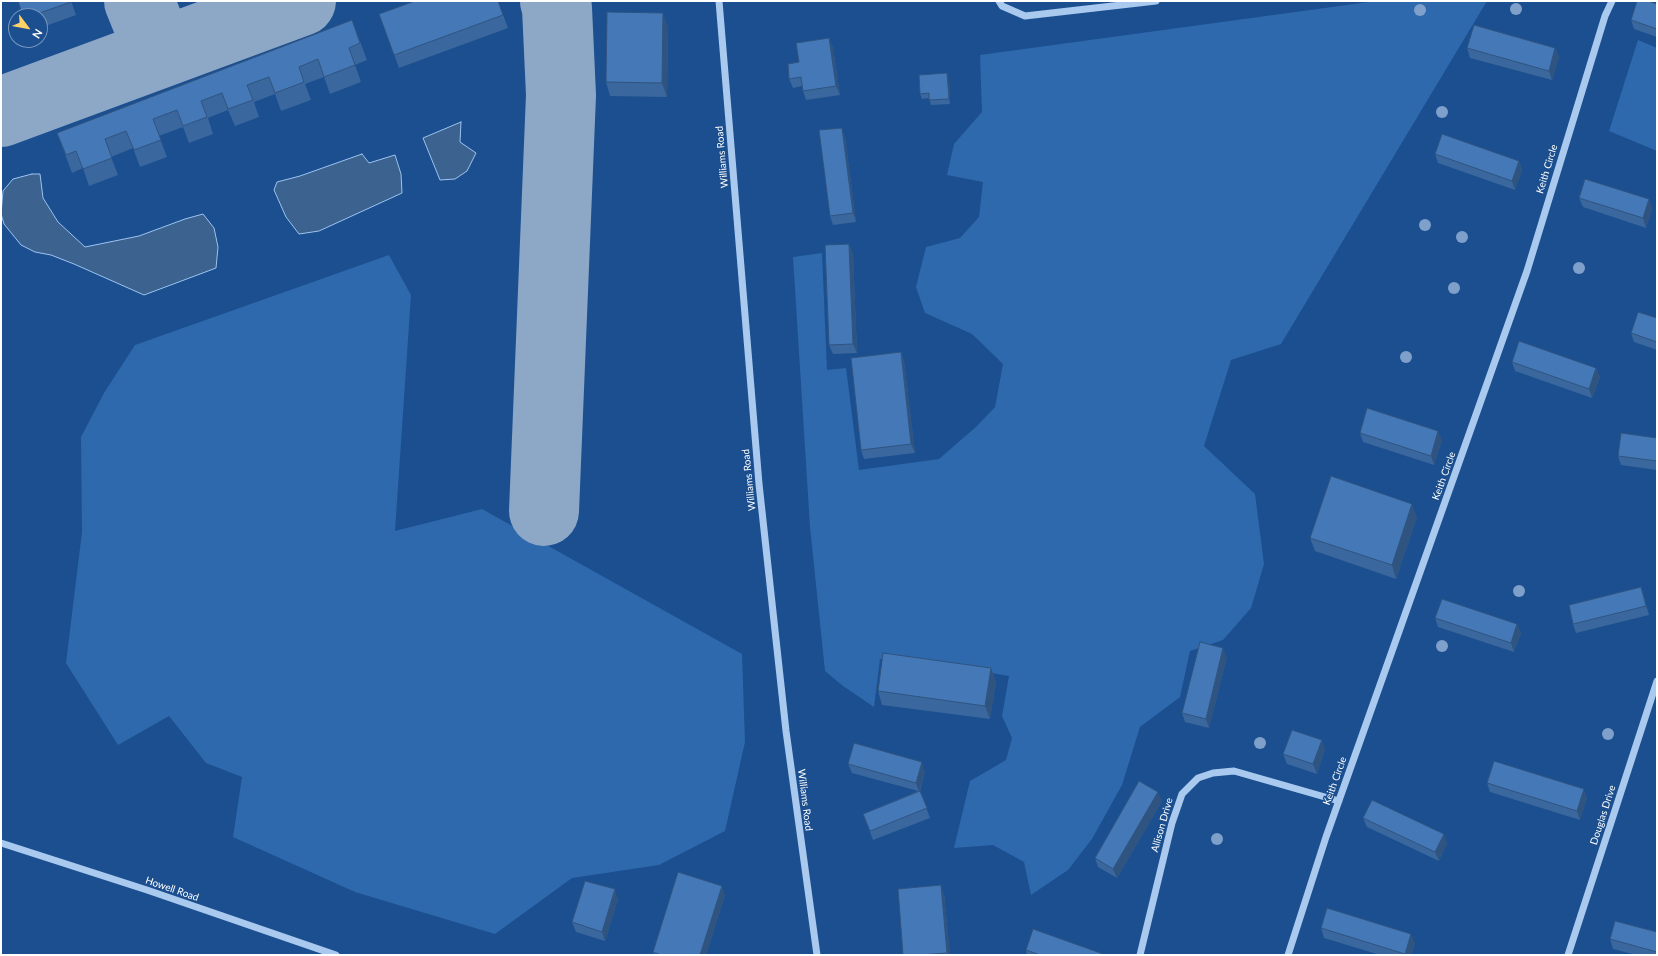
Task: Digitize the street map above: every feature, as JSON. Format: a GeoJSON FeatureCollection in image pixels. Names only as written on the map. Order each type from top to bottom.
{"type":"FeatureCollection","features":[{"type":"Feature","properties":{"kind":"street","name":"Williams Road"},"geometry":{"type":"LineString","coordinates":[[719,1],[759,484],[786,731],[808,899],[817,955]]}},
{"type":"Feature","properties":{"kind":"street"},"geometry":{"type":"LineString","coordinates":[[999,1],[1002,6],[1025,16],[1156,1]]}},
{"type":"Feature","properties":{"kind":"street","name":"Keith Circle"},"geometry":{"type":"LineString","coordinates":[[1288,955],[1339,801],[1527,271],[1605,16],[1612,1]]}},
{"type":"Feature","properties":{"kind":"street","name":"Douglas Drive"},"geometry":{"type":"LineString","coordinates":[[1568,955],[1657,681]]}},
{"type":"Feature","properties":{"kind":"street","name":"Allison Drive"},"geometry":{"type":"LineString","coordinates":[[1140,955],[1172,823],[1182,794],[1198,778],[1213,773],[1234,771],[1339,801]]}},
{"type":"Feature","properties":{"kind":"street","name":"Howell Road"},"geometry":{"type":"LineString","coordinates":[[1,844],[147,890],[336,955]]}},
{"type":"Feature","properties":{"kind":"shaded area"},"geometry":{"type":"Polygon","coordinates":[[[1376,1],[1487,1],[1281,344],[1231,360],[1204,446],[1255,494],[1264,564],[1251,608],[1223,640],[1190,651],[1180,697],[1140,727],[1122,785],[1092,839],[1068,870],[1031,895],[1024,862],[993,845],[954,848],[970,781],[1006,760],[1012,738],[1002,716],[1009,676],[961,668],[880,659],[874,707],[843,686],[825,671],[810,527],[793,257],[822,253],[827,370],[846,368],[859,470],[939,459],[977,426],[995,407],[1003,364],[972,334],[925,313],[916,287],[926,247],[960,238],[979,217],[983,182],[947,175],[954,144],[982,112],[980,55],[1376,1]]]}},
{"type":"Feature","properties":{"kind":"shaded area"},"geometry":{"type":"Polygon","coordinates":[[[1638,40],[1657,48],[1657,151],[1609,131],[1638,40]]]}},
{"type":"Feature","properties":{"kind":"shaded area"},"geometry":{"type":"Polygon","coordinates":[[[461,122],[460,142],[476,153],[467,171],[455,179],[440,180],[423,138],[461,122]]]}},
{"type":"Feature","properties":{"kind":"shaded area"},"geometry":{"type":"Polygon","coordinates":[[[362,154],[369,163],[395,155],[401,174],[402,193],[319,231],[299,234],[286,217],[274,190],[277,182],[300,176],[362,154]]]}},
{"type":"Feature","properties":{"kind":"shaded area"},"geometry":{"type":"Polygon","coordinates":[[[32,174],[40,174],[43,198],[58,222],[85,247],[139,236],[203,214],[214,228],[218,247],[216,268],[144,295],[74,264],[51,255],[35,252],[21,245],[4,224],[1,214],[3,191],[13,179],[32,174]]]}},
{"type":"Feature","properties":{"kind":"shaded area"},"geometry":{"type":"Polygon","coordinates":[[[389,255],[411,295],[395,531],[482,509],[742,654],[745,742],[725,831],[659,865],[572,878],[495,934],[355,892],[233,837],[242,777],[206,763],[169,716],[118,745],[66,663],[82,532],[81,437],[104,393],[135,345],[389,255]]]}},
{"type":"Feature","properties":{"kind":"building"},"geometry":{"type":"Polygon","coordinates":[[[18,1],[71,1],[48,10],[48,8],[20,8],[18,1]]]}},
{"type":"Feature","properties":{"kind":"building"},"geometry":{"type":"Polygon","coordinates":[[[415,1],[498,1],[503,15],[394,55],[379,14],[415,1]]]}},
{"type":"Feature","properties":{"kind":"building"},"geometry":{"type":"Polygon","coordinates":[[[1637,1],[1648,1],[1657,4],[1657,29],[1631,20],[1637,1]]]}},
{"type":"Feature","properties":{"kind":"building"},"geometry":{"type":"Polygon","coordinates":[[[607,12],[663,13],[662,83],[606,82],[607,12]]]}},
{"type":"Feature","properties":{"kind":"building"},"geometry":{"type":"Polygon","coordinates":[[[352,20],[360,43],[349,48],[355,65],[324,77],[318,59],[299,67],[304,82],[275,93],[269,77],[247,85],[253,100],[228,109],[222,93],[201,101],[207,117],[183,126],[177,110],[153,119],[161,140],[134,150],[126,131],[105,139],[112,158],[83,169],[76,151],[66,155],[57,133],[352,20]]]}},
{"type":"Feature","properties":{"kind":"building"},"geometry":{"type":"Polygon","coordinates":[[[1474,25],[1555,48],[1549,71],[1467,48],[1474,25]]]}},
{"type":"Feature","properties":{"kind":"building"},"geometry":{"type":"Polygon","coordinates":[[[829,38],[836,86],[803,91],[801,77],[789,79],[788,64],[799,62],[796,43],[829,38]]]}},
{"type":"Feature","properties":{"kind":"building"},"geometry":{"type":"Polygon","coordinates":[[[947,73],[949,99],[929,100],[929,93],[920,94],[919,75],[947,73]]]}},
{"type":"Feature","properties":{"kind":"building"},"geometry":{"type":"Polygon","coordinates":[[[842,128],[853,213],[830,216],[819,130],[842,128]]]}},
{"type":"Feature","properties":{"kind":"building"},"geometry":{"type":"Polygon","coordinates":[[[1442,134],[1519,161],[1512,181],[1435,154],[1442,134]]]}},
{"type":"Feature","properties":{"kind":"building"},"geometry":{"type":"Polygon","coordinates":[[[1585,179],[1649,199],[1643,218],[1579,198],[1585,179]]]}},
{"type":"Feature","properties":{"kind":"building"},"geometry":{"type":"Polygon","coordinates":[[[849,244],[853,344],[829,345],[825,245],[849,244]]]}},
{"type":"Feature","properties":{"kind":"building"},"geometry":{"type":"Polygon","coordinates":[[[1638,312],[1657,318],[1657,342],[1631,333],[1638,312]]]}},
{"type":"Feature","properties":{"kind":"building"},"geometry":{"type":"Polygon","coordinates":[[[1519,341],[1596,368],[1589,389],[1512,362],[1519,341]]]}},
{"type":"Feature","properties":{"kind":"building"},"geometry":{"type":"Polygon","coordinates":[[[901,352],[911,444],[861,450],[851,358],[901,352]]]}},
{"type":"Feature","properties":{"kind":"building"},"geometry":{"type":"Polygon","coordinates":[[[1367,408],[1438,431],[1431,456],[1360,433],[1367,408]]]}},
{"type":"Feature","properties":{"kind":"building"},"geometry":{"type":"Polygon","coordinates":[[[1621,433],[1657,438],[1657,461],[1618,456],[1621,433]]]}},
{"type":"Feature","properties":{"kind":"building"},"geometry":{"type":"Polygon","coordinates":[[[1331,476],[1412,504],[1392,565],[1310,538],[1331,476]]]}},
{"type":"Feature","properties":{"kind":"building"},"geometry":{"type":"Polygon","coordinates":[[[1641,587],[1646,606],[1573,624],[1569,605],[1641,587]]]}},
{"type":"Feature","properties":{"kind":"building"},"geometry":{"type":"Polygon","coordinates":[[[1442,599],[1517,624],[1511,643],[1435,618],[1442,599]]]}},
{"type":"Feature","properties":{"kind":"building"},"geometry":{"type":"Polygon","coordinates":[[[1200,642],[1223,648],[1206,719],[1182,713],[1200,642]]]}},
{"type":"Feature","properties":{"kind":"building"},"geometry":{"type":"Polygon","coordinates":[[[883,653],[991,668],[985,706],[878,691],[883,653]]]}},
{"type":"Feature","properties":{"kind":"building"},"geometry":{"type":"Polygon","coordinates":[[[1292,730],[1322,740],[1313,764],[1283,754],[1292,730]]]}},
{"type":"Feature","properties":{"kind":"building"},"geometry":{"type":"Polygon","coordinates":[[[854,743],[922,762],[916,783],[848,764],[854,743]]]}},
{"type":"Feature","properties":{"kind":"building"},"geometry":{"type":"Polygon","coordinates":[[[1494,761],[1584,789],[1577,811],[1487,783],[1494,761]]]}},
{"type":"Feature","properties":{"kind":"building"},"geometry":{"type":"Polygon","coordinates":[[[1139,781],[1158,792],[1113,869],[1095,858],[1139,781]]]}},
{"type":"Feature","properties":{"kind":"building"},"geometry":{"type":"Polygon","coordinates":[[[920,791],[927,808],[870,831],[863,814],[920,791]]]}},
{"type":"Feature","properties":{"kind":"building"},"geometry":{"type":"Polygon","coordinates":[[[1372,800],[1444,834],[1435,852],[1363,818],[1372,800]]]}},
{"type":"Feature","properties":{"kind":"building"},"geometry":{"type":"Polygon","coordinates":[[[678,872],[722,886],[700,955],[661,955],[653,952],[678,872]]]}},
{"type":"Feature","properties":{"kind":"building"},"geometry":{"type":"Polygon","coordinates":[[[585,881],[615,889],[602,932],[572,922],[585,881]]]}},
{"type":"Feature","properties":{"kind":"building"},"geometry":{"type":"Polygon","coordinates":[[[941,885],[947,953],[903,955],[898,889],[941,885]]]}},
{"type":"Feature","properties":{"kind":"building"},"geometry":{"type":"Polygon","coordinates":[[[1327,908],[1411,934],[1405,954],[1321,928],[1327,908]]]}},
{"type":"Feature","properties":{"kind":"building"},"geometry":{"type":"Polygon","coordinates":[[[1615,921],[1657,932],[1657,952],[1610,939],[1615,921]]]}},
{"type":"Feature","properties":{"kind":"building"},"geometry":{"type":"Polygon","coordinates":[[[1033,929],[1106,955],[1040,955],[1026,950],[1033,929]]]}},
{"type":"Feature","properties":{"kind":"taxiway"},"geometry":{"type":"LineString","coordinates":[[139,1],[160,53]]}},
{"type":"Feature","properties":{"kind":"taxiway"},"geometry":{"type":"LineString","coordinates":[[1,112],[301,1]]}},
{"type":"Feature","properties":{"kind":"taxiway"},"geometry":{"type":"LineString","coordinates":[[544,511],[561,95],[557,8],[555,1]]}}]}
